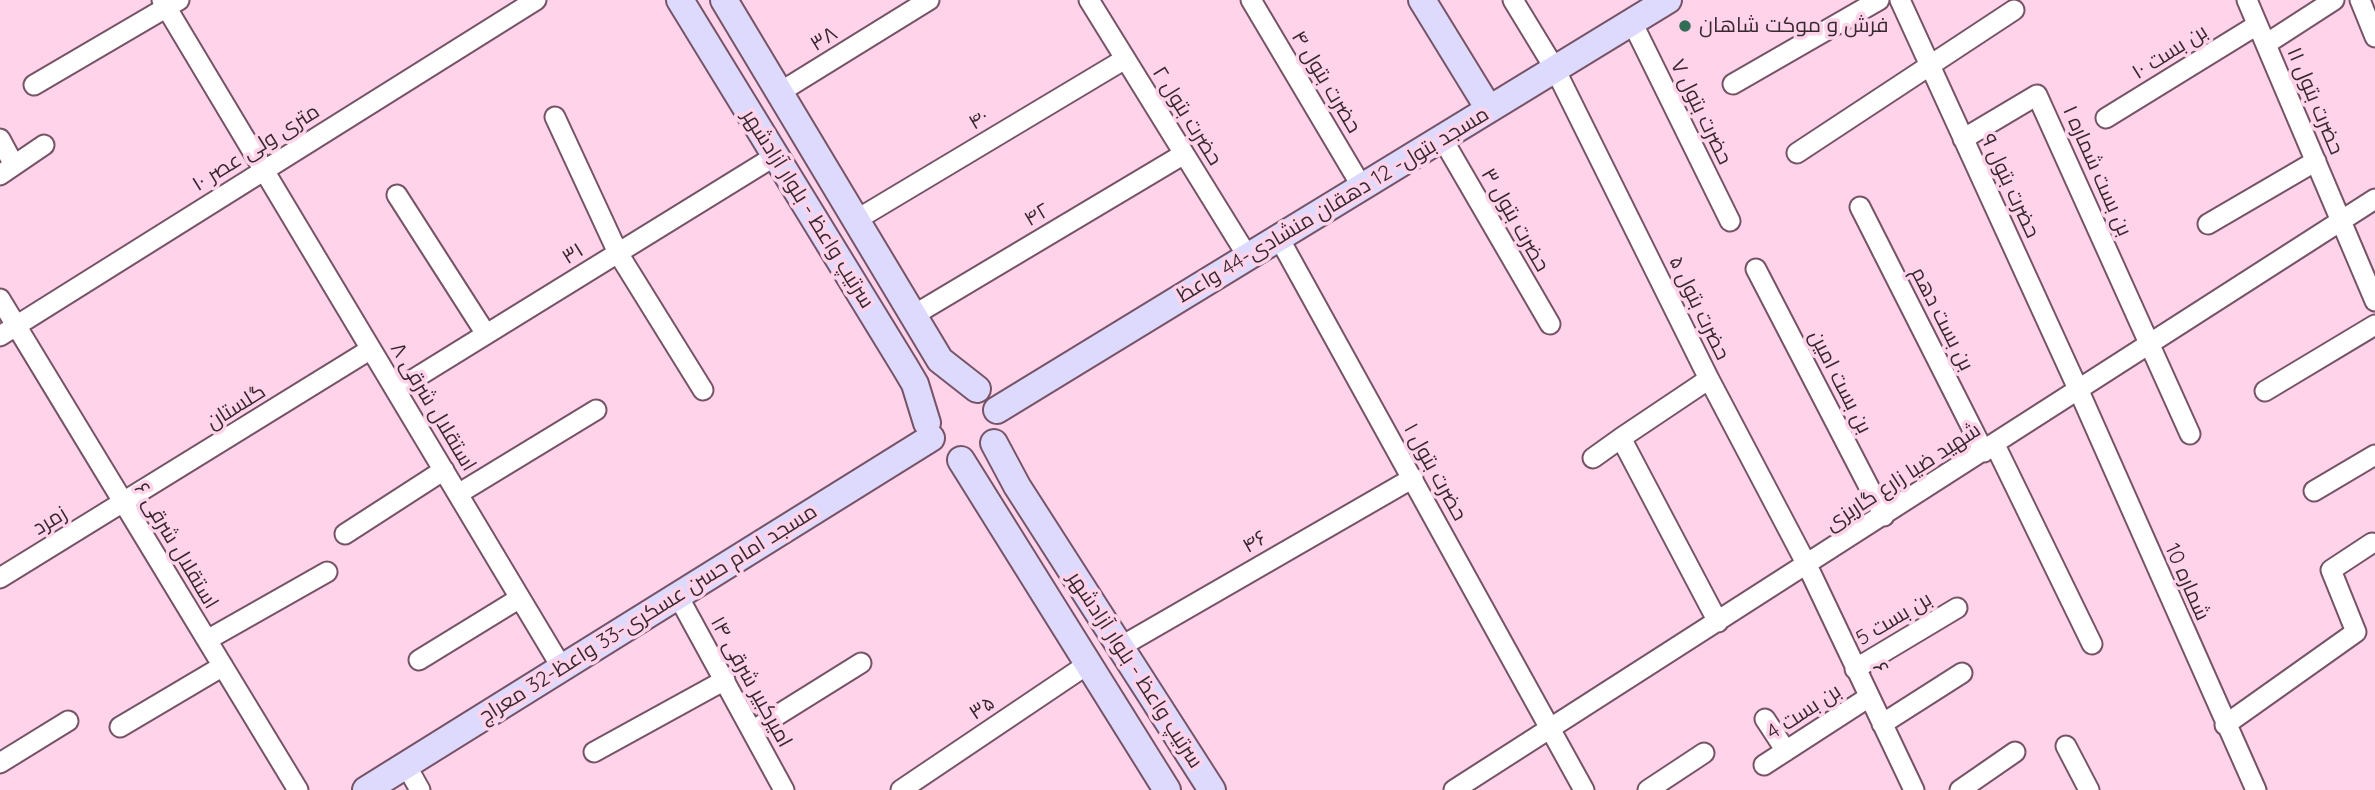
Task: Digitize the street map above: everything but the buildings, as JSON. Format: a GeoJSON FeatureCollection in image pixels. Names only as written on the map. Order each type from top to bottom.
{"type":"FeatureCollection","features":[{"type":"Feature","properties":{"kind":"main road","name":"سرتیپ واعظ - بلوار آزادشهر"},"geometry":{"type":"LineString","coordinates":[[680,0],[915,384],[929,430]]}},
{"type":"Feature","properties":{"kind":"main road","name":"سرتیپ واعظ - بلوار آزادشهر"},"geometry":{"type":"LineString","coordinates":[[724,0],[940,360],[976,390]]}},
{"type":"Feature","properties":{"kind":"main road"},"geometry":{"type":"LineString","coordinates":[[1422,0],[1489,109]]}},
{"type":"Feature","properties":{"kind":"main road","name":"مسجد بتول- 12 دهقان منشادی-44 واعظ"},"geometry":{"type":"LineString","coordinates":[[998,410],[1668,0]]}},
{"type":"Feature","properties":{"kind":"main road"},"geometry":{"type":"LineString","coordinates":[[954,388],[976,390],[992,400],[1000,421],[994,443],[980,456],[961,460],[943,453],[929,430],[929,411],[943,393],[954,388]]}},
{"type":"Feature","properties":{"kind":"main road","name":"مسجد امام حسن عسکری-33 واعظ-32 معراج"},"geometry":{"type":"LineString","coordinates":[[366,790],[678,596],[929,430]]}},
{"type":"Feature","properties":{"kind":"main road","name":"سرتیپ واعظ - بلوار آزادشهر"},"geometry":{"type":"LineString","coordinates":[[994,443],[1017,486],[1212,790]]}},
{"type":"Feature","properties":{"kind":"main road","name":"سرتیپ واعظ - بلوار آزادشهر"},"geometry":{"type":"LineString","coordinates":[[961,460],[1167,790]]}},
{"type":"Feature","properties":{"kind":"street","name":"۱۰ متری ولی عصر"},"geometry":{"type":"LineString","coordinates":[[8,331],[536,0]]}},
{"type":"Feature","properties":{"kind":"street","name":"۳۸"},"geometry":{"type":"LineString","coordinates":[[778,94],[929,0]]}},
{"type":"Feature","properties":{"kind":"street","name":"حضرت بتول ۲"},"geometry":{"type":"LineString","coordinates":[[1088,0],[1248,257]]}},
{"type":"Feature","properties":{"kind":"street","name":"حضرت بتول ۴"},"geometry":{"type":"LineString","coordinates":[[1251,0],[1362,187]]}},
{"type":"Feature","properties":{"kind":"street","name":"حضرت بتول ۵"},"geometry":{"type":"LineString","coordinates":[[1513,0],[1555,69],[1709,379],[1807,565]]}},
{"type":"Feature","properties":{"kind":"street"},"geometry":{"type":"LineString","coordinates":[[1733,84],[1879,0]]}},
{"type":"Feature","properties":{"kind":"street","name":"حضرت بتول ۹"},"geometry":{"type":"LineString","coordinates":[[1900,0],[2079,391]]}},
{"type":"Feature","properties":{"kind":"street","name":"حضرت بتول ۱۱"},"geometry":{"type":"LineString","coordinates":[[2246,0],[2375,301]]}},
{"type":"Feature","properties":{"kind":"street"},"geometry":{"type":"LineString","coordinates":[[2266,44],[2334,0]]}},
{"type":"Feature","properties":{"kind":"street"},"geometry":{"type":"LineString","coordinates":[[2360,0],[2375,37]]}},
{"type":"Feature","properties":{"kind":"street","name":"استقلال شرقی ۸"},"geometry":{"type":"LineString","coordinates":[[169,3],[264,170],[562,668]]}},
{"type":"Feature","properties":{"kind":"street"},"geometry":{"type":"LineString","coordinates":[[34,85],[169,3]]}},
{"type":"Feature","properties":{"kind":"street"},"geometry":{"type":"LineString","coordinates":[[1797,153],[2014,10]]}},
{"type":"Feature","properties":{"kind":"street","name":"حضرت بتول ۷"},"geometry":{"type":"LineString","coordinates":[[1632,22],[1730,221]]}},
{"type":"Feature","properties":{"kind":"street","name":"بن بست ۱۰"},"geometry":{"type":"LineString","coordinates":[[2106,118],[2257,25]]}},
{"type":"Feature","properties":{"kind":"street","name":"۴۰"},"geometry":{"type":"LineString","coordinates":[[856,220],[1125,59]]}},
{"type":"Feature","properties":{"kind":"street","name":"بن بست شماره ۱"},"geometry":{"type":"LineString","coordinates":[[1964,138],[2037,95],[2151,345]]}},
{"type":"Feature","properties":{"kind":"street"},"geometry":{"type":"LineString","coordinates":[[555,117],[618,253],[703,390]]}},
{"type":"Feature","properties":{"kind":"street","name":"حضرت بتول ۳"},"geometry":{"type":"LineString","coordinates":[[1442,138],[1550,324]]}},
{"type":"Feature","properties":{"kind":"street"},"geometry":{"type":"LineString","coordinates":[[0,139],[7,170],[44,145]]}},
{"type":"Feature","properties":{"kind":"street","name":"۴۲"},"geometry":{"type":"LineString","coordinates":[[914,315],[1184,153]]}},
{"type":"Feature","properties":{"kind":"street","name":"۳۱"},"geometry":{"type":"LineString","coordinates":[[396,390],[775,156]]}},
{"type":"Feature","properties":{"kind":"street"},"geometry":{"type":"LineString","coordinates":[[2208,224],[2316,161]]}},
{"type":"Feature","properties":{"kind":"street"},"geometry":{"type":"LineString","coordinates":[[397,195],[486,334]]}},
{"type":"Feature","properties":{"kind":"street","name":"شهید ضیا زارع گاریزی"},"geometry":{"type":"LineString","coordinates":[[1454,790],[1990,449],[2375,199]]}},
{"type":"Feature","properties":{"kind":"street","name":"بن بست دهم"},"geometry":{"type":"LineString","coordinates":[[1860,207],[2092,644]]}},
{"type":"Feature","properties":{"kind":"street","name":"حضرت بتول ۱"},"geometry":{"type":"LineString","coordinates":[[1279,238],[1584,790]]}},
{"type":"Feature","properties":{"kind":"street","name":"بن بست امین"},"geometry":{"type":"LineString","coordinates":[[1756,269],[1884,516]]}},
{"type":"Feature","properties":{"kind":"street","name":"استقلال شرقی ۶"},"geometry":{"type":"LineString","coordinates":[[0,299],[8,331],[124,503],[298,790]]}},
{"type":"Feature","properties":{"kind":"street"},"geometry":{"type":"LineString","coordinates":[[2265,391],[2375,325]]}},
{"type":"Feature","properties":{"kind":"street"},"geometry":{"type":"LineString","coordinates":[[2151,345],[2190,434]]}},
{"type":"Feature","properties":{"kind":"street","name":"گلستان"},"geometry":{"type":"LineString","coordinates":[[124,503],[371,349]]}},
{"type":"Feature","properties":{"kind":"street"},"geometry":{"type":"LineString","coordinates":[[1593,458],[1709,379]]}},
{"type":"Feature","properties":{"kind":"street","name":"شماره 10"},"geometry":{"type":"LineString","coordinates":[[2079,391],[2256,790]]}},
{"type":"Feature","properties":{"kind":"street"},"geometry":{"type":"LineString","coordinates":[[458,494],[596,410]]}},
{"type":"Feature","properties":{"kind":"street"},"geometry":{"type":"LineString","coordinates":[[1621,438],[1718,622]]}},
{"type":"Feature","properties":{"kind":"street"},"geometry":{"type":"LineString","coordinates":[[2314,491],[2375,455]]}},
{"type":"Feature","properties":{"kind":"street"},"geometry":{"type":"LineString","coordinates":[[345,534],[444,470]]}},
{"type":"Feature","properties":{"kind":"street","name":"۴۶"},"geometry":{"type":"LineString","coordinates":[[1121,647],[1413,478]]}},
{"type":"Feature","properties":{"kind":"street","name":"زمرد"},"geometry":{"type":"LineString","coordinates":[[0,578],[124,503]]}},
{"type":"Feature","properties":{"kind":"street"},"geometry":{"type":"LineString","coordinates":[[2225,725],[2356,632],[2330,570],[2372,543]]}},
{"type":"Feature","properties":{"kind":"street","name":"۶"},"geometry":{"type":"LineString","coordinates":[[1807,565],[1882,724],[1907,787]]}},
{"type":"Feature","properties":{"kind":"street"},"geometry":{"type":"LineString","coordinates":[[207,640],[327,572]]}},
{"type":"Feature","properties":{"kind":"street","name":"۱۴ امیرکبیر شرقی"},"geometry":{"type":"LineString","coordinates":[[678,596],[784,790]]}},
{"type":"Feature","properties":{"kind":"street"},"geometry":{"type":"LineString","coordinates":[[419,660],[520,598]]}},
{"type":"Feature","properties":{"kind":"street","name":"بن بست 5"},"geometry":{"type":"LineString","coordinates":[[1855,669],[1957,608]]}},
{"type":"Feature","properties":{"kind":"street"},"geometry":{"type":"LineString","coordinates":[[752,731],[861,663]]}},
{"type":"Feature","properties":{"kind":"street","name":"۳۵"},"geometry":{"type":"LineString","coordinates":[[901,790],[1088,664]]}},
{"type":"Feature","properties":{"kind":"street"},"geometry":{"type":"LineString","coordinates":[[120,727],[223,666]]}},
{"type":"Feature","properties":{"kind":"street"},"geometry":{"type":"LineString","coordinates":[[1882,724],[1962,673]]}},
{"type":"Feature","properties":{"kind":"street"},"geometry":{"type":"LineString","coordinates":[[594,752],[725,680]]}},
{"type":"Feature","properties":{"kind":"street","name":"بن بست 4"},"geometry":{"type":"LineString","coordinates":[[1764,765],[1869,697]]}},
{"type":"Feature","properties":{"kind":"street"},"geometry":{"type":"LineString","coordinates":[[1765,719],[1786,751]]}},
{"type":"Feature","properties":{"kind":"street"},"geometry":{"type":"LineString","coordinates":[[0,763],[68,721]]}},
{"type":"Feature","properties":{"kind":"street"},"geometry":{"type":"LineString","coordinates":[[2066,746],[2089,790]]}},
{"type":"Feature","properties":{"kind":"street"},"geometry":{"type":"LineString","coordinates":[[1960,790],[2015,752]]}},
{"type":"Feature","properties":{"kind":"street"},"geometry":{"type":"LineString","coordinates":[[1648,790],[1704,753]]}},
{"type":"Feature","properties":{"kind":"street"},"geometry":{"type":"LineString","coordinates":[[406,765],[420,790]]}},
{"type":"Feature","properties":{"kind":"place","name":"فرش و موکت شاهان"},"geometry":{"type":"Point","coordinates":[1685,26]}}]}
